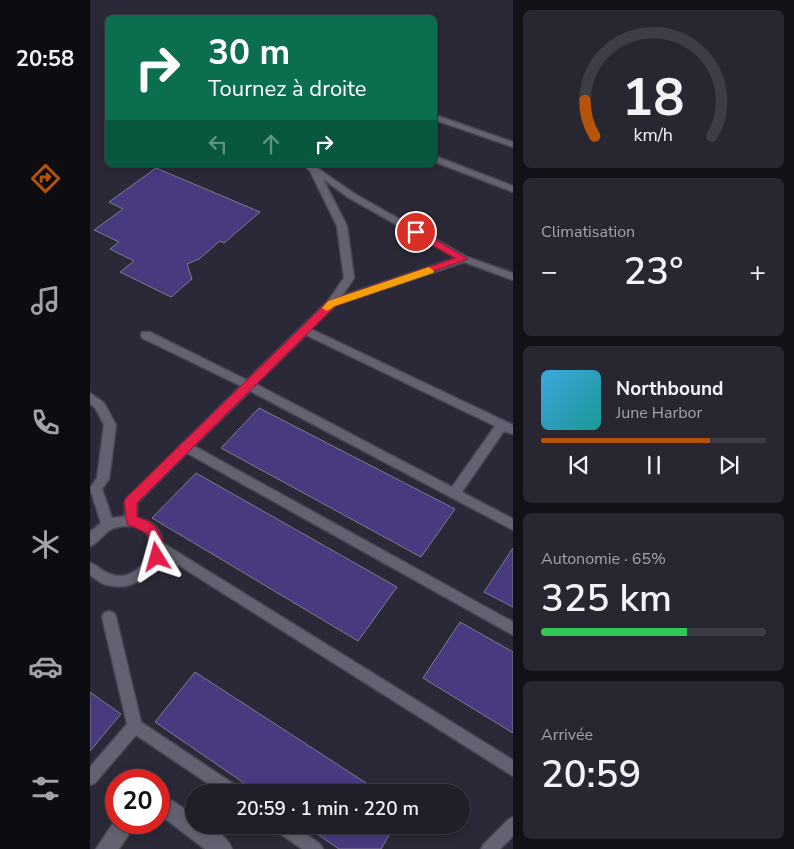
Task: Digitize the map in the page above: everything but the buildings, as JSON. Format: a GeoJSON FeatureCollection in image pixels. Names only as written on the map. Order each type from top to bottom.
{"type":"FeatureCollection","features":[{"type":"Feature","properties":{"kind":"street"},"geometry":{"type":"LineString","coordinates":[[170,810],[222,849]]}},
{"type":"Feature","properties":{"kind":"street"},"geometry":{"type":"LineString","coordinates":[[106,849],[118,834]]}},
{"type":"Feature","properties":{"kind":"lane"},"geometry":{"type":"LineString","coordinates":[[437,118],[513,145]]}},
{"type":"Feature","properties":{"kind":"lane"},"geometry":{"type":"LineString","coordinates":[[437,160],[513,189]]}},
{"type":"Feature","properties":{"kind":"lane"},"geometry":{"type":"LineString","coordinates":[[314,167],[352,196],[464,259],[513,277]]}},
{"type":"Feature","properties":{"kind":"lane"},"geometry":{"type":"LineString","coordinates":[[131,521],[130,501],[332,303],[349,278],[342,226],[314,167]]}},
{"type":"Feature","properties":{"kind":"lane"},"geometry":{"type":"LineString","coordinates":[[332,303],[464,259]]}},
{"type":"Feature","properties":{"kind":"lane"},"geometry":{"type":"LineString","coordinates":[[304,330],[507,428],[454,494]]}},
{"type":"Feature","properties":{"kind":"lane"},"geometry":{"type":"LineString","coordinates":[[146,335],[248,386],[513,525]]}},
{"type":"Feature","properties":{"kind":"lane"},"geometry":{"type":"LineString","coordinates":[[90,397],[100,406],[110,425],[104,478],[93,487],[108,525]]}},
{"type":"Feature","properties":{"kind":"lane"},"geometry":{"type":"LineString","coordinates":[[185,447],[513,629]]}},
{"type":"Feature","properties":{"kind":"lane"},"geometry":{"type":"LineString","coordinates":[[90,541],[98,530],[108,525],[119,521],[131,521],[142,523],[151,529],[156,537],[158,546],[157,557],[151,566],[130,579],[118,581],[106,579],[90,568]]}},
{"type":"Feature","properties":{"kind":"lane"},"geometry":{"type":"LineString","coordinates":[[158,546],[513,769]]}},
{"type":"Feature","properties":{"kind":"lane"},"geometry":{"type":"LineString","coordinates":[[108,617],[135,726],[221,784]]}},
{"type":"Feature","properties":{"kind":"lane"},"geometry":{"type":"LineString","coordinates":[[90,778],[135,726]]}},
{"type":"Feature","properties":{"kind":"lane"},"geometry":{"type":"LineString","coordinates":[[488,849],[513,825]]}},
{"type":"Feature","properties":{"kind":"lane"},"geometry":{"type":"LineString","coordinates":[[293,834],[315,849]]}},
{"type":"Feature","properties":{"kind":"slow traffic"},"geometry":{"type":"LineString","coordinates":[[327,308],[332,303],[429,271]]}},
{"type":"Feature","properties":{"kind":"route"},"geometry":{"type":"LineString","coordinates":[[157,557],[158,546],[156,537],[151,529],[142,523],[131,521],[130,501],[332,303],[464,259],[416,232]]}}]}
